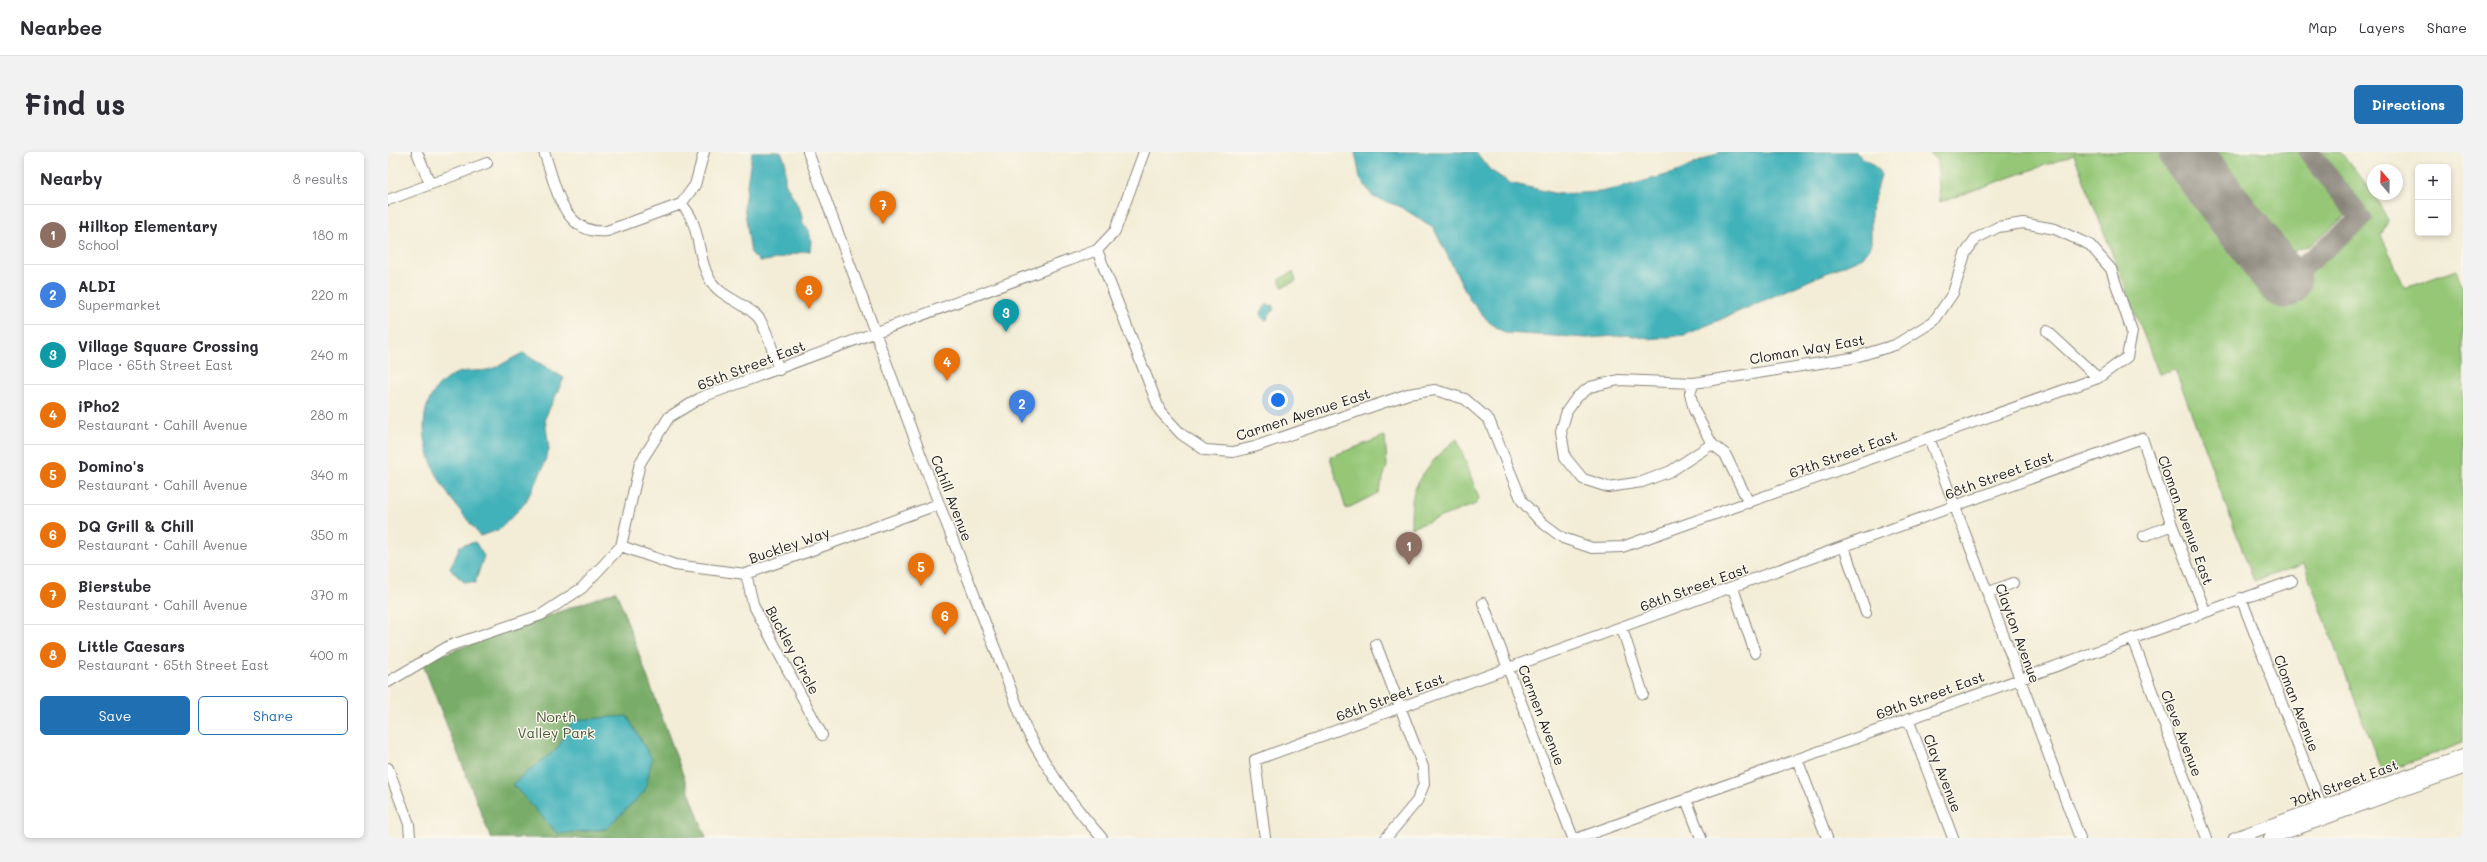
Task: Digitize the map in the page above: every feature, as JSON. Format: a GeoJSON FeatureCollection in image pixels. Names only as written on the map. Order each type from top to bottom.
{"type":"FeatureCollection","features":[{"type":"Feature","properties":{"kind":"main road","name":"70th Street East"},"geometry":{"type":"LineString","coordinates":[[2270,838],[2324,812],[2463,756]]}},
{"type":"Feature","properties":{"kind":"main road","name":"70th Street East"},"geometry":{"type":"LineString","coordinates":[[2235,838],[2324,812],[2463,768]]}},
{"type":"Feature","properties":{"kind":"street"},"geometry":{"type":"LineString","coordinates":[[417,152],[430,184]]}},
{"type":"Feature","properties":{"kind":"street"},"geometry":{"type":"LineString","coordinates":[[544,152],[568,216],[578,226],[596,232],[607,231],[681,204],[695,186],[704,152]]}},
{"type":"Feature","properties":{"kind":"street","name":"Cahill Avenue"},"geometry":{"type":"LineString","coordinates":[[808,152],[939,504],[1028,731],[1045,766],[1075,808],[1102,838]]}},
{"type":"Feature","properties":{"kind":"street"},"geometry":{"type":"LineString","coordinates":[[1097,250],[1115,231],[1144,152]]}},
{"type":"Feature","properties":{"kind":"street"},"geometry":{"type":"LineString","coordinates":[[388,200],[487,163]]}},
{"type":"Feature","properties":{"kind":"street"},"geometry":{"type":"LineString","coordinates":[[681,204],[690,218],[705,272],[710,281],[721,291],[758,317],[779,370]]}},
{"type":"Feature","properties":{"kind":"street","name":"Cloman Way East"},"geometry":{"type":"LineString","coordinates":[[1712,444],[1670,471],[1642,482],[1608,486],[1583,479],[1565,457],[1561,431],[1567,411],[1577,397],[1590,387],[1618,380],[1694,383],[1852,358],[1895,345],[1934,321],[1954,293],[1965,254],[1975,239],[1998,227],[2023,223],[2055,229],[2090,245],[2111,269],[2132,332],[2127,357]]}},
{"type":"Feature","properties":{"kind":"street","name":"65th Street East"},"geometry":{"type":"LineString","coordinates":[[388,682],[449,646],[541,615],[582,588],[621,546],[640,463],[669,417],[702,397],[779,370],[1097,250]]}},
{"type":"Feature","properties":{"kind":"street","name":"Carmen Avenue East"},"geometry":{"type":"LineString","coordinates":[[1097,250],[1160,411],[1181,434],[1205,450],[1233,452],[1254,447],[1408,394],[1435,390],[1464,399],[1489,420],[1522,501],[1540,521],[1563,538]]}},
{"type":"Feature","properties":{"kind":"street"},"geometry":{"type":"LineString","coordinates":[[2047,330],[2098,378]]}},
{"type":"Feature","properties":{"kind":"street","name":"67th Street East"},"geometry":{"type":"LineString","coordinates":[[1563,538],[1592,548],[1622,547],[2098,378],[2127,357]]}},
{"type":"Feature","properties":{"kind":"street"},"geometry":{"type":"LineString","coordinates":[[1694,383],[1690,393],[1694,410],[1712,444],[1725,454],[1749,503]]}},
{"type":"Feature","properties":{"kind":"street","name":"Clayton Avenue"},"geometry":{"type":"LineString","coordinates":[[1929,438],[2080,838]]}},
{"type":"Feature","properties":{"kind":"street","name":"68th Street East"},"geometry":{"type":"LineString","coordinates":[[1265,838],[1255,760],[1733,588],[2142,438]]}},
{"type":"Feature","properties":{"kind":"street","name":"Cloman Avenue East"},"geometry":{"type":"LineString","coordinates":[[2142,438],[2172,525],[2205,611]]}},
{"type":"Feature","properties":{"kind":"street","name":"Buckley Way"},"geometry":{"type":"LineString","coordinates":[[621,546],[675,565],[746,574],[776,565],[939,504]]}},
{"type":"Feature","properties":{"kind":"street"},"geometry":{"type":"LineString","coordinates":[[2144,536],[2172,525]]}},
{"type":"Feature","properties":{"kind":"street"},"geometry":{"type":"LineString","coordinates":[[1844,547],[1866,613]]}},
{"type":"Feature","properties":{"kind":"street","name":"Buckley Circle"},"geometry":{"type":"LineString","coordinates":[[746,574],[753,604],[822,735]]}},
{"type":"Feature","properties":{"kind":"street","name":"69th Street East"},"geometry":{"type":"LineString","coordinates":[[1579,838],[2020,677],[2292,581]]}},
{"type":"Feature","properties":{"kind":"street"},"geometry":{"type":"LineString","coordinates":[[1988,592],[2013,582]]}},
{"type":"Feature","properties":{"kind":"street"},"geometry":{"type":"LineString","coordinates":[[1733,588],[1755,653]]}},
{"type":"Feature","properties":{"kind":"street","name":"Cloman Avenue"},"geometry":{"type":"LineString","coordinates":[[2242,598],[2324,812]]}},
{"type":"Feature","properties":{"kind":"street","name":"Carmen Avenue"},"geometry":{"type":"LineString","coordinates":[[1484,603],[1573,838]]}},
{"type":"Feature","properties":{"kind":"street"},"geometry":{"type":"LineString","coordinates":[[1622,628],[1643,694]]}},
{"type":"Feature","properties":{"kind":"street","name":"Cleve Avenue"},"geometry":{"type":"LineString","coordinates":[[2132,638],[2207,838]]}},
{"type":"Feature","properties":{"kind":"street"},"geometry":{"type":"LineString","coordinates":[[1376,644],[1423,767],[1424,784],[1417,801],[1386,838]]}},
{"type":"Feature","properties":{"kind":"street","name":"Clay Avenue"},"geometry":{"type":"LineString","coordinates":[[1908,719],[1953,838]]}},
{"type":"Feature","properties":{"kind":"street"},"geometry":{"type":"LineString","coordinates":[[1797,759],[1827,838]]}},
{"type":"Feature","properties":{"kind":"street"},"geometry":{"type":"LineString","coordinates":[[388,768],[409,824],[410,838]]}},
{"type":"Feature","properties":{"kind":"street"},"geometry":{"type":"LineString","coordinates":[[1686,799],[1701,838]]}},
{"type":"Feature","properties":{"kind":"green space"},"geometry":{"type":"Polygon","coordinates":[[[1929,152],[2162,152],[2276,299],[2321,264],[2373,220],[2320,152],[2340,152],[2367,185],[2367,200],[2377,200],[2384,212],[2388,221],[2381,235],[2405,288],[2456,270],[2463,288],[2463,743],[2382,772],[2304,564],[2254,581],[2175,369],[2159,374],[2074,155],[1940,202],[1937,160],[1929,152]]]}},
{"type":"Feature","properties":{"kind":"green space"},"geometry":{"type":"Polygon","coordinates":[[[2208,152],[2298,152],[2347,215],[2310,245],[2287,254],[2208,152]]]}},
{"type":"Feature","properties":{"kind":"green space"},"geometry":{"type":"Polygon","coordinates":[[[1293,272],[1296,281],[1282,287],[1279,279],[1293,272]]]}},
{"type":"Feature","properties":{"kind":"green space"},"geometry":{"type":"Polygon","coordinates":[[[1385,436],[1387,466],[1378,493],[1346,509],[1330,457],[1385,436]]]}},
{"type":"Feature","properties":{"kind":"green space"},"geometry":{"type":"Polygon","coordinates":[[[1457,439],[1479,498],[1476,504],[1411,528],[1412,502],[1417,484],[1422,475],[1435,459],[1457,439]]]}},
{"type":"Feature","properties":{"kind":"green space","name":"North Valley Park"},"geometry":{"type":"Polygon","coordinates":[[[616,591],[706,838],[491,838],[422,662],[616,591]]]}},
{"type":"Feature","properties":{"kind":"water"},"geometry":{"type":"Polygon","coordinates":[[[752,152],[781,152],[785,161],[785,182],[801,212],[803,223],[809,230],[811,241],[810,251],[765,261],[759,261],[751,253],[744,205],[752,152]]]}},
{"type":"Feature","properties":{"kind":"water"},"geometry":{"type":"Polygon","coordinates":[[[1355,152],[1476,152],[1490,170],[1510,183],[1558,194],[1600,192],[1619,188],[1677,172],[1720,152],[1855,152],[1878,169],[1881,175],[1871,212],[1871,246],[1863,257],[1685,335],[1649,339],[1629,335],[1588,338],[1505,333],[1489,322],[1470,300],[1433,227],[1399,206],[1373,197],[1360,178],[1355,152]]]}},
{"type":"Feature","properties":{"kind":"water"},"geometry":{"type":"Polygon","coordinates":[[[1267,304],[1273,306],[1274,310],[1269,314],[1267,320],[1262,318],[1261,312],[1267,304]]]}},
{"type":"Feature","properties":{"kind":"water"},"geometry":{"type":"Polygon","coordinates":[[[523,353],[564,378],[545,418],[549,450],[543,468],[525,503],[499,530],[480,536],[442,485],[432,464],[427,450],[425,436],[424,422],[426,409],[431,396],[439,385],[451,376],[464,372],[491,369],[523,353]]]}},
{"type":"Feature","properties":{"kind":"water"},"geometry":{"type":"Polygon","coordinates":[[[475,542],[484,556],[475,583],[464,582],[450,569],[460,546],[475,542]]]}},
{"type":"Feature","properties":{"kind":"water"},"geometry":{"type":"Polygon","coordinates":[[[627,716],[652,759],[645,791],[606,829],[558,834],[512,784],[557,749],[573,720],[627,716]]]}},
{"type":"Feature","properties":{"kind":"taxiway"},"geometry":{"type":"LineString","coordinates":[[2284,282],[2361,219],[2309,152]]}},
{"type":"Feature","properties":{"kind":"runway"},"geometry":{"type":"LineString","coordinates":[[2185,152],[2284,282]]}},
{"type":"Feature","properties":{"kind":"place","name":"Bierstube"},"geometry":{"type":"Point","coordinates":[883,224]}},
{"type":"Feature","properties":{"kind":"place","name":"Little Caesars"},"geometry":{"type":"Point","coordinates":[809,309]}},
{"type":"Feature","properties":{"kind":"place","name":"Village Square Crossing"},"geometry":{"type":"Point","coordinates":[1006,332]}},
{"type":"Feature","properties":{"kind":"place","name":"iPho2"},"geometry":{"type":"Point","coordinates":[947,381]}},
{"type":"Feature","properties":{"kind":"place","name":"ALDI"},"geometry":{"type":"Point","coordinates":[1022,423]}},
{"type":"Feature","properties":{"kind":"place","name":"Hilltop Elementary"},"geometry":{"type":"Point","coordinates":[1409,565]}},
{"type":"Feature","properties":{"kind":"place","name":"Domino's"},"geometry":{"type":"Point","coordinates":[921,586]}},
{"type":"Feature","properties":{"kind":"place","name":"DQ Grill & Chill"},"geometry":{"type":"Point","coordinates":[945,635]}}]}
